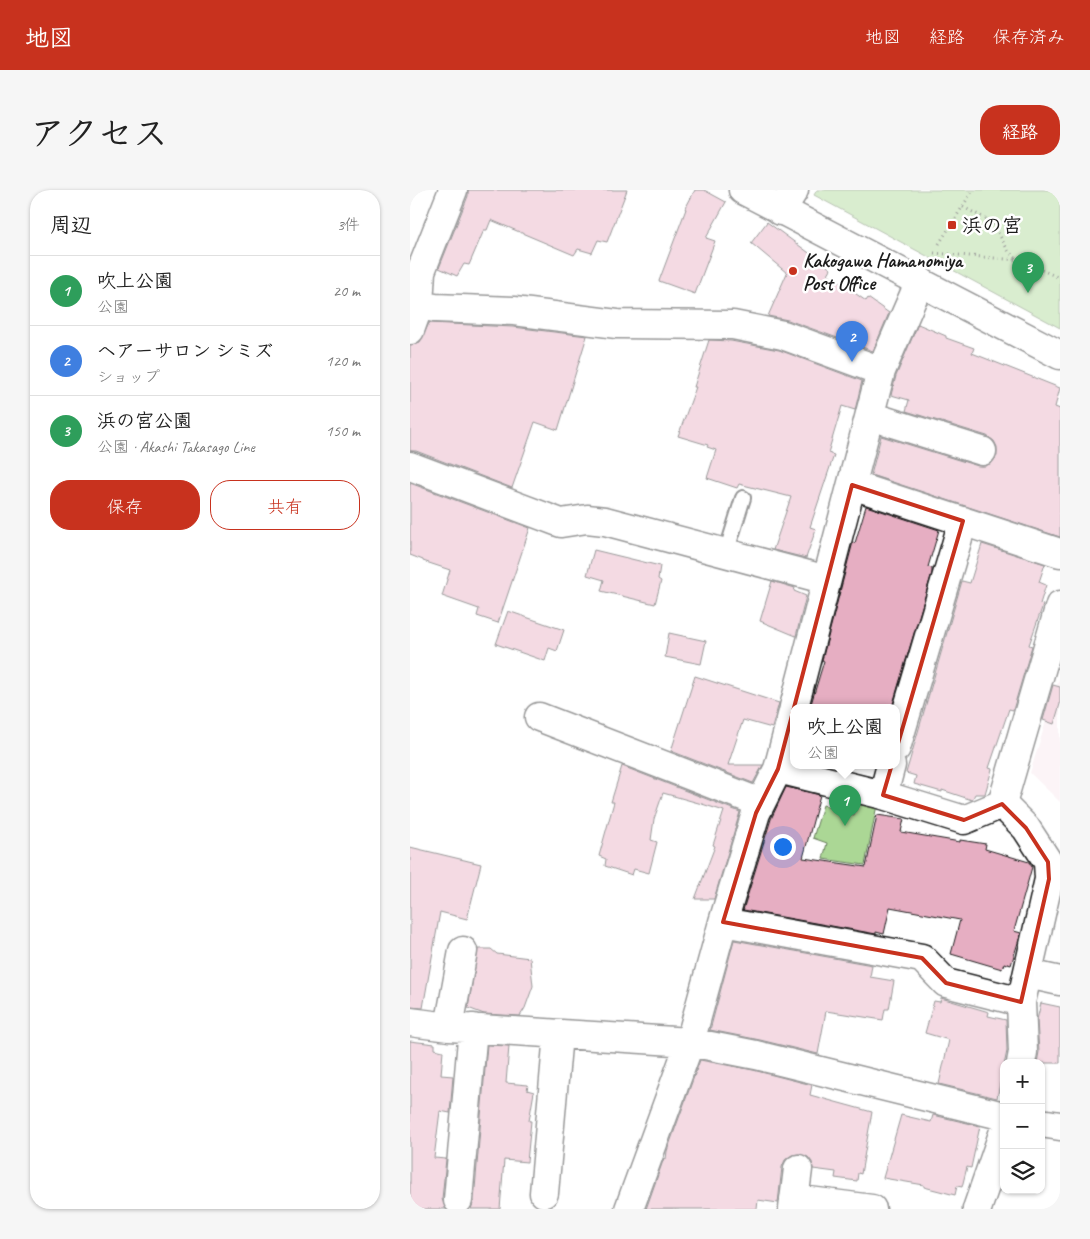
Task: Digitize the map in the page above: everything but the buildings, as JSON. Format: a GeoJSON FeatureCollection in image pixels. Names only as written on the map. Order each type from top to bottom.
{"type":"FeatureCollection","features":[{"type":"Feature","properties":{"kind":"street"},"geometry":{"type":"LineString","coordinates":[[453,190],[421,271],[414,314],[435,308],[514,311],[617,324],[734,325],[783,335],[881,371]]}},
{"type":"Feature","properties":{"kind":"street"},"geometry":{"type":"LineString","coordinates":[[743,190],[788,200],[920,281],[1060,355]]}},
{"type":"Feature","properties":{"kind":"street"},"geometry":{"type":"LineString","coordinates":[[795,704],[881,371],[920,281]]}},
{"type":"Feature","properties":{"kind":"street"},"geometry":{"type":"LineString","coordinates":[[870,416],[982,451]]}},
{"type":"Feature","properties":{"kind":"street"},"geometry":{"type":"LineString","coordinates":[[410,466],[561,523],[588,519],[605,521],[827,580]]}},
{"type":"Feature","properties":{"kind":"street"},"geometry":{"type":"LineString","coordinates":[[852,485],[1060,553]]}},
{"type":"Feature","properties":{"kind":"street"},"geometry":{"type":"LineString","coordinates":[[900,734],[963,521]]}},
{"type":"Feature","properties":{"kind":"street"},"geometry":{"type":"LineString","coordinates":[[1002,804],[1060,605]]}},
{"type":"Feature","properties":{"kind":"street"},"geometry":{"type":"LineString","coordinates":[[539,717],[761,803]]}},
{"type":"Feature","properties":{"kind":"street"},"geometry":{"type":"LineString","coordinates":[[629,1209],[687,1050],[756,813],[778,769],[790,723]]}},
{"type":"Feature","properties":{"kind":"street"},"geometry":{"type":"LineString","coordinates":[[778,769],[882,795],[964,820],[1002,804]]}},
{"type":"Feature","properties":{"kind":"street"},"geometry":{"type":"LineString","coordinates":[[882,795],[890,769]]}},
{"type":"Feature","properties":{"kind":"street"},"geometry":{"type":"LineString","coordinates":[[1002,804],[1026,828],[1048,862],[1055,880],[1021,1002],[1022,1059]]}},
{"type":"Feature","properties":{"kind":"street"},"geometry":{"type":"LineString","coordinates":[[723,922],[922,958],[946,983],[1021,1002]]}},
{"type":"Feature","properties":{"kind":"street"},"geometry":{"type":"LineString","coordinates":[[458,1200],[466,1033],[463,951]]}},
{"type":"Feature","properties":{"kind":"street"},"geometry":{"type":"LineString","coordinates":[[1028,974],[1060,981]]}},
{"type":"Feature","properties":{"kind":"street"},"geometry":{"type":"LineString","coordinates":[[410,1022],[466,1033],[765,1057],[1000,1115]]}},
{"type":"Feature","properties":{"kind":"street"},"geometry":{"type":"LineString","coordinates":[[544,1193],[557,1041]]}},
{"type":"Feature","properties":{"kind":"street"},"geometry":{"type":"LineString","coordinates":[[1045,1124],[1060,1126]]}},
{"type":"Feature","properties":{"kind":"street"},"geometry":{"type":"LineString","coordinates":[[977,1209],[1000,1143]]}},
{"type":"Feature","properties":{"kind":"street"},"geometry":{"type":"LineString","coordinates":[[798,1169],[794,1204],[872,1209]]}},
{"type":"Feature","properties":{"kind":"lane"},"geometry":{"type":"LineString","coordinates":[[726,553],[743,498]]}},
{"type":"Feature","properties":{"kind":"path"},"geometry":{"type":"LineString","coordinates":[[939,244],[973,190]]}},
{"type":"Feature","properties":{"kind":"path"},"geometry":{"type":"LineString","coordinates":[[963,206],[992,222],[1009,252],[1018,260]]}},
{"type":"Feature","properties":{"kind":"path"},"geometry":{"type":"LineString","coordinates":[[934,253],[1018,260],[1060,278]]}},
{"type":"Feature","properties":{"kind":"highlighted area"},"geometry":{"type":"Polygon","coordinates":[[[852,485],[963,521],[883,795],[964,820],[1002,804],[1026,828],[1048,862],[1049,879],[1021,1002],[946,983],[922,958],[723,922],[756,813],[778,769],[852,485]]]}},
{"type":"Feature","properties":{"kind":"shaded area"},"geometry":{"type":"Polygon","coordinates":[[[1060,676],[1060,802],[1030,773],[1060,676]]]}},
{"type":"Feature","properties":{"kind":"green space"},"geometry":{"type":"Polygon","coordinates":[[[817,190],[1060,190],[1060,328],[814,195],[817,190]]]}},
{"type":"Feature","properties":{"kind":"green space"},"geometry":{"type":"Polygon","coordinates":[[[859,802],[877,805],[865,865],[823,859],[827,843],[813,838],[823,805],[854,815],[859,802]]]}},
{"type":"Feature","properties":{"kind":"place","name":"浜の宮"},"geometry":{"type":"Point","coordinates":[952,225]}},
{"type":"Feature","properties":{"kind":"place","name":"Kakogawa Hamanomiya Post Office"},"geometry":{"type":"Point","coordinates":[793,271]}},
{"type":"Feature","properties":{"kind":"place","name":"浜の宮公園"},"geometry":{"type":"Point","coordinates":[1028,293]}},
{"type":"Feature","properties":{"kind":"place","name":"ヘアーサロン シミズ"},"geometry":{"type":"Point","coordinates":[852,362]}},
{"type":"Feature","properties":{"kind":"place","name":"吹上公園"},"geometry":{"type":"Point","coordinates":[845,826]}}]}
